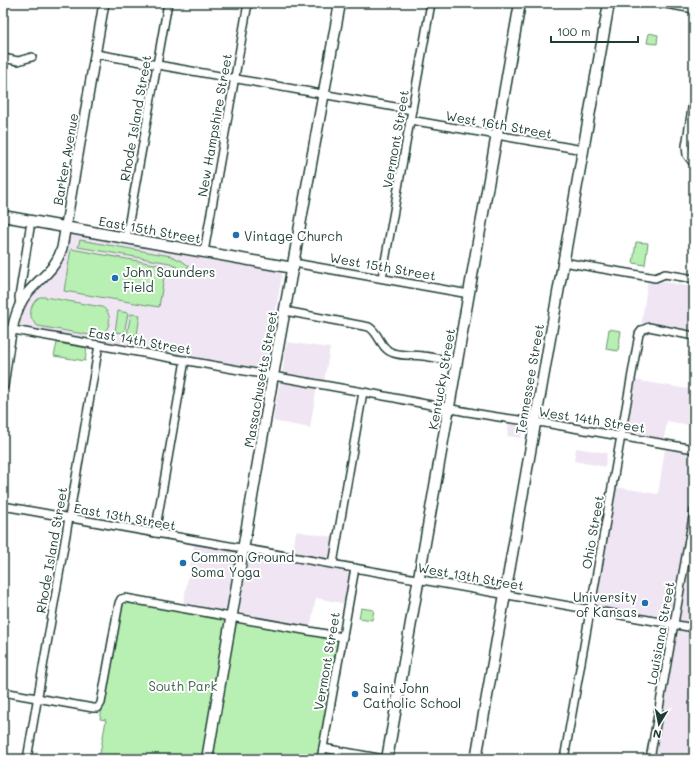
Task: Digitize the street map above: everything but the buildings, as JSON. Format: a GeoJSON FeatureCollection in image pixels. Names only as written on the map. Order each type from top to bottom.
{"type":"FeatureCollection","features":[{"type":"Feature","properties":{"kind":"main road","name":"Massachusetts Street"},"geometry":{"type":"LineString","coordinates":[[207,759],[273,376],[340,3]]}},
{"type":"Feature","properties":{"kind":"main road","name":"Kentucky Street"},"geometry":{"type":"LineString","coordinates":[[387,759],[520,3]]}},
{"type":"Feature","properties":{"kind":"main road","name":"Tennessee Street"},"geometry":{"type":"LineString","coordinates":[[476,759],[609,3]]}},
{"type":"Feature","properties":{"kind":"main road","name":"East 15th Street"},"geometry":{"type":"LineString","coordinates":[[3,216],[204,252],[293,265]]}},
{"type":"Feature","properties":{"kind":"street","name":"Barker Avenue"},"geometry":{"type":"LineString","coordinates":[[3,386],[13,330],[20,306],[31,290],[49,272],[57,261],[62,248],[104,3]]}},
{"type":"Feature","properties":{"kind":"street","name":"Rhode Island Street"},"geometry":{"type":"LineString","coordinates":[[126,238],[168,3]]}},
{"type":"Feature","properties":{"kind":"street","name":"New Hampshire Street"},"geometry":{"type":"LineString","coordinates":[[204,252],[248,3]]}},
{"type":"Feature","properties":{"kind":"street","name":"Vermont Street"},"geometry":{"type":"LineString","coordinates":[[382,278],[431,3]]}},
{"type":"Feature","properties":{"kind":"street"},"geometry":{"type":"LineString","coordinates":[[660,3],[694,9]]}},
{"type":"Feature","properties":{"kind":"street"},"geometry":{"type":"LineString","coordinates":[[96,54],[412,110]]}},
{"type":"Feature","properties":{"kind":"street"},"geometry":{"type":"LineString","coordinates":[[3,58],[18,60],[32,57]]}},
{"type":"Feature","properties":{"kind":"street"},"geometry":{"type":"LineString","coordinates":[[694,96],[686,146],[687,155],[694,164]]}},
{"type":"Feature","properties":{"kind":"street","name":"West 16th Street"},"geometry":{"type":"LineString","coordinates":[[410,120],[583,150]]}},
{"type":"Feature","properties":{"kind":"street"},"geometry":{"type":"LineString","coordinates":[[20,306],[19,297],[30,228]]}},
{"type":"Feature","properties":{"kind":"street"},"geometry":{"type":"LineString","coordinates":[[563,262],[655,278],[666,274],[694,278]]}},
{"type":"Feature","properties":{"kind":"street","name":"West 15th Street"},"geometry":{"type":"LineString","coordinates":[[293,265],[382,278],[469,294]]}},
{"type":"Feature","properties":{"kind":"street"},"geometry":{"type":"LineString","coordinates":[[285,312],[370,327],[375,331],[385,348],[393,353],[457,362]]}},
{"type":"Feature","properties":{"kind":"street","name":"Ohio Street"},"geometry":{"type":"LineString","coordinates":[[564,759],[639,334],[642,330],[648,327],[694,336]]}},
{"type":"Feature","properties":{"kind":"street","name":"East 14th Street"},"geometry":{"type":"LineString","coordinates":[[3,329],[273,376]]}},
{"type":"Feature","properties":{"kind":"street","name":"Rhode Island Street"},"geometry":{"type":"LineString","coordinates":[[26,759],[99,345]]}},
{"type":"Feature","properties":{"kind":"street"},"geometry":{"type":"LineString","coordinates":[[155,533],[185,360]]}},
{"type":"Feature","properties":{"kind":"street","name":"West 14th Street"},"geometry":{"type":"LineString","coordinates":[[273,376],[449,408],[694,449]]}},
{"type":"Feature","properties":{"kind":"street"},"geometry":{"type":"LineString","coordinates":[[333,564],[363,392]]}},
{"type":"Feature","properties":{"kind":"street","name":"East 13th Street"},"geometry":{"type":"LineString","coordinates":[[3,506],[244,549]]}},
{"type":"Feature","properties":{"kind":"street","name":"Louisiana Street"},"geometry":{"type":"LineString","coordinates":[[650,759],[694,511]]}},
{"type":"Feature","properties":{"kind":"street","name":"West 13th Street"},"geometry":{"type":"LineString","coordinates":[[244,549],[694,628]]}},
{"type":"Feature","properties":{"kind":"street","name":"Vermont Street"},"geometry":{"type":"LineString","coordinates":[[321,759],[355,568]]}},
{"type":"Feature","properties":{"kind":"street"},"geometry":{"type":"LineString","coordinates":[[3,692],[98,708],[101,701],[119,603],[122,599],[129,598],[343,637]]}},
{"type":"Feature","properties":{"kind":"street"},"geometry":{"type":"LineString","coordinates":[[323,748],[384,759]]}},
{"type":"Feature","properties":{"kind":"shaded area"},"geometry":{"type":"Polygon","coordinates":[[[73,233],[277,269],[280,271],[282,276],[265,368],[261,370],[22,327],[19,323],[27,300],[65,252],[69,237],[73,233]]]}},
{"type":"Feature","properties":{"kind":"shaded area"},"geometry":{"type":"Polygon","coordinates":[[[648,279],[694,287],[694,333],[653,326],[641,326],[648,279]]]}},
{"type":"Feature","properties":{"kind":"shaded area"},"geometry":{"type":"Polygon","coordinates":[[[287,342],[330,348],[324,382],[284,375],[282,373],[287,342]]]}},
{"type":"Feature","properties":{"kind":"shaded area"},"geometry":{"type":"Polygon","coordinates":[[[635,380],[694,390],[694,426],[667,421],[664,440],[629,434],[627,431],[627,426],[635,380]]]}},
{"type":"Feature","properties":{"kind":"shaded area"},"geometry":{"type":"Polygon","coordinates":[[[284,382],[317,387],[310,428],[273,421],[279,386],[284,382]]]}},
{"type":"Feature","properties":{"kind":"shaded area"},"geometry":{"type":"Polygon","coordinates":[[[509,423],[523,425],[521,438],[507,436],[509,423]]]}},
{"type":"Feature","properties":{"kind":"shaded area"},"geometry":{"type":"Polygon","coordinates":[[[576,448],[607,453],[605,467],[574,461],[576,448]]]}},
{"type":"Feature","properties":{"kind":"shaded area","name":"University of Kansas"},"geometry":{"type":"Polygon","coordinates":[[[665,448],[694,453],[694,759],[653,759],[678,621],[598,607],[596,604],[616,487],[658,494],[665,448]]]}},
{"type":"Feature","properties":{"kind":"shaded area"},"geometry":{"type":"Polygon","coordinates":[[[296,531],[333,537],[329,557],[325,558],[293,553],[296,531]]]}},
{"type":"Feature","properties":{"kind":"shaded area"},"geometry":{"type":"Polygon","coordinates":[[[194,544],[231,550],[236,555],[228,606],[223,611],[183,605],[194,544]]]}},
{"type":"Feature","properties":{"kind":"shaded area"},"geometry":{"type":"Polygon","coordinates":[[[252,555],[345,570],[350,575],[346,604],[316,598],[310,628],[243,616],[239,610],[248,561],[252,555]]]}},
{"type":"Feature","properties":{"kind":"green space"},"geometry":{"type":"Polygon","coordinates":[[[649,33],[658,35],[657,44],[647,43],[649,33]]]}},
{"type":"Feature","properties":{"kind":"green space"},"geometry":{"type":"Polygon","coordinates":[[[80,240],[171,256],[189,266],[183,271],[170,263],[78,247],[80,240]]]}},
{"type":"Feature","properties":{"kind":"green space"},"geometry":{"type":"Polygon","coordinates":[[[636,242],[648,243],[645,265],[633,263],[636,242]]]}},
{"type":"Feature","properties":{"kind":"green space","name":"John Saunders Field"},"geometry":{"type":"Polygon","coordinates":[[[71,249],[166,266],[159,307],[64,291],[71,249]]]}},
{"type":"Feature","properties":{"kind":"green space"},"geometry":{"type":"Polygon","coordinates":[[[40,297],[102,307],[108,314],[109,324],[104,332],[95,336],[38,326],[32,319],[31,311],[34,303],[40,297]]]}},
{"type":"Feature","properties":{"kind":"green space"},"geometry":{"type":"Polygon","coordinates":[[[118,311],[128,313],[124,333],[115,332],[118,311]]]}},
{"type":"Feature","properties":{"kind":"green space"},"geometry":{"type":"Polygon","coordinates":[[[131,314],[140,315],[137,335],[127,334],[131,314]]]}},
{"type":"Feature","properties":{"kind":"green space"},"geometry":{"type":"Polygon","coordinates":[[[609,329],[621,331],[618,351],[606,349],[609,329]]]}},
{"type":"Feature","properties":{"kind":"green space"},"geometry":{"type":"Polygon","coordinates":[[[57,343],[87,348],[85,361],[54,356],[57,343]]]}},
{"type":"Feature","properties":{"kind":"green space","name":"South Park"},"geometry":{"type":"Polygon","coordinates":[[[124,601],[335,639],[338,642],[338,646],[319,759],[99,759],[106,720],[100,719],[121,605],[124,601]]]}},
{"type":"Feature","properties":{"kind":"green space"},"geometry":{"type":"Polygon","coordinates":[[[361,608],[374,610],[372,620],[359,618],[361,608]]]}},
{"type":"Feature","properties":{"kind":"place","name":"Vintage Church"},"geometry":{"type":"Point","coordinates":[236,235]}},
{"type":"Feature","properties":{"kind":"place","name":"John Saunders Field"},"geometry":{"type":"Point","coordinates":[115,278]}},
{"type":"Feature","properties":{"kind":"place","name":"Common Ground Soma Yoga"},"geometry":{"type":"Point","coordinates":[183,563]}},
{"type":"Feature","properties":{"kind":"place","name":"University of Kansas"},"geometry":{"type":"Point","coordinates":[645,603]}},
{"type":"Feature","properties":{"kind":"place","name":"Saint John Catholic School"},"geometry":{"type":"Point","coordinates":[355,694]}}]}
